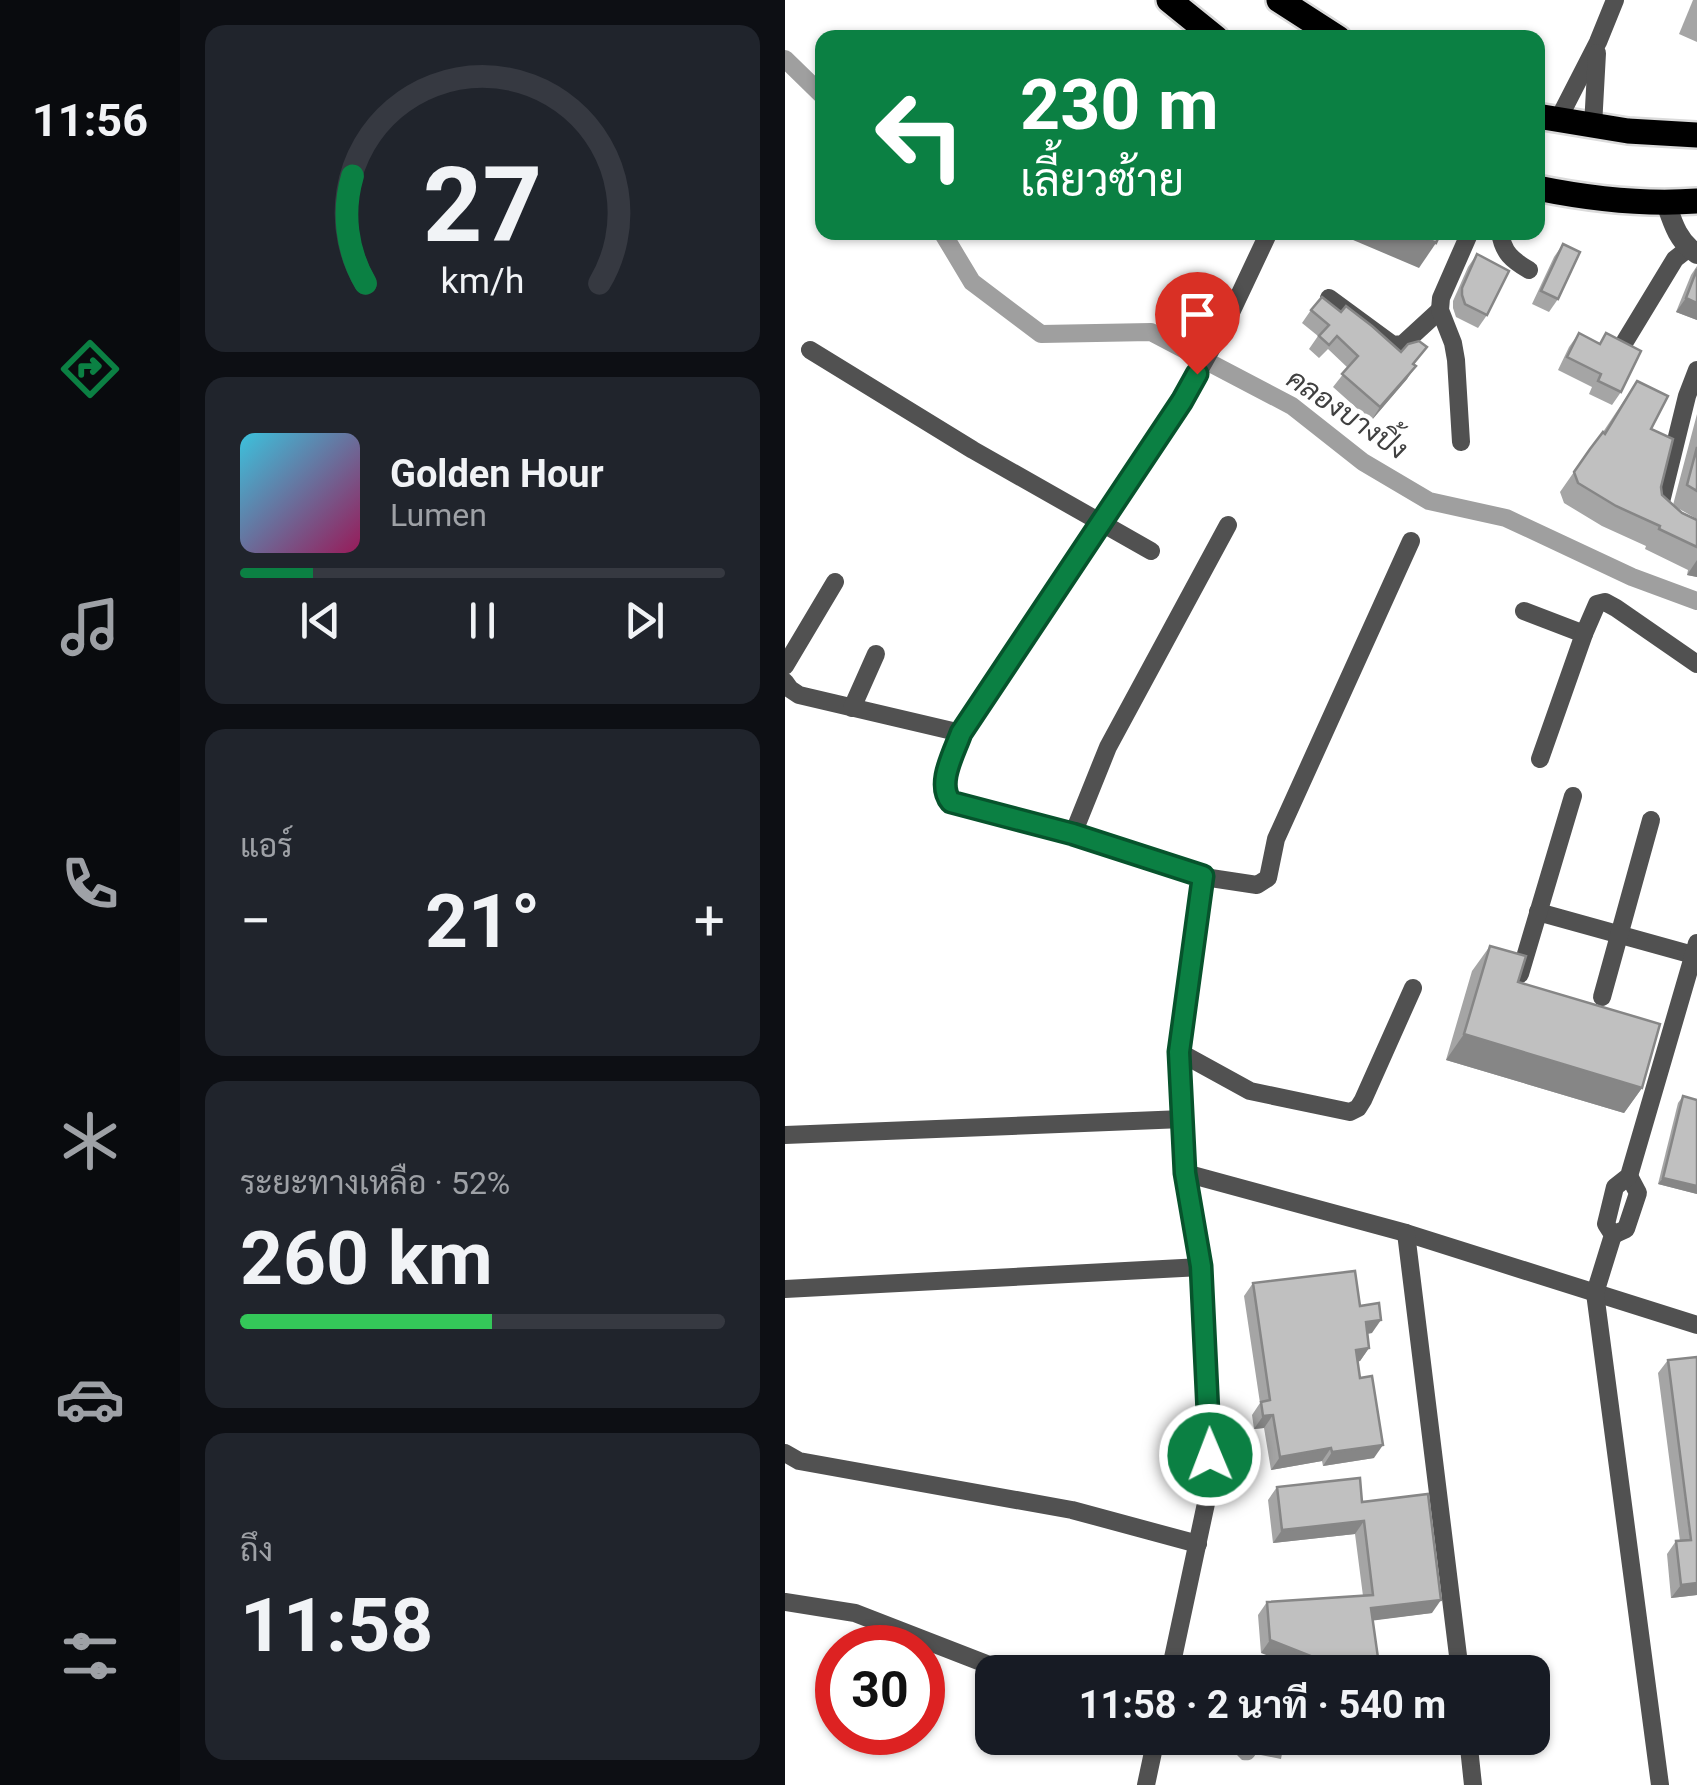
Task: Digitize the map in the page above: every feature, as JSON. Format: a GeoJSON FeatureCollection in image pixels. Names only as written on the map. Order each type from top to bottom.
{"type":"FeatureCollection","features":[{"type":"Feature","properties":{"kind":"main road"},"geometry":{"type":"LineString","coordinates":[[1169,0],[1207,30]]}},
{"type":"Feature","properties":{"kind":"main road"},"geometry":{"type":"LineString","coordinates":[[1279,0],[1326,30]]}},
{"type":"Feature","properties":{"kind":"main road"},"geometry":{"type":"LineString","coordinates":[[1548,118],[1647,133],[1697,135]]}},
{"type":"Feature","properties":{"kind":"main road"},"geometry":{"type":"LineString","coordinates":[[1545,189],[1625,202],[1697,200]]}},
{"type":"Feature","properties":{"kind":"street"},"geometry":{"type":"LineString","coordinates":[[1548,118],[1598,42],[1615,0]]}},
{"type":"Feature","properties":{"kind":"street"},"geometry":{"type":"LineString","coordinates":[[1593,126],[1598,42]]}},
{"type":"Feature","properties":{"kind":"street"},"geometry":{"type":"LineString","coordinates":[[1624,343],[1675,258],[1693,251],[1674,230],[1666,203]]}},
{"type":"Feature","properties":{"kind":"street"},"geometry":{"type":"LineString","coordinates":[[1265,240],[1228,319],[1182,401],[961,733],[945,778],[946,797],[951,802],[1073,834],[1203,876],[1257,885],[1268,878],[1276,839],[1411,541]]}},
{"type":"Feature","properties":{"kind":"street"},"geometry":{"type":"LineString","coordinates":[[1461,442],[1456,360],[1439,310],[1466,240]]}},
{"type":"Feature","properties":{"kind":"street"},"geometry":{"type":"LineString","coordinates":[[1502,240],[1512,260],[1529,270]]}},
{"type":"Feature","properties":{"kind":"street"},"geometry":{"type":"LineString","coordinates":[[1329,298],[1393,345],[1403,344],[1439,310]]}},
{"type":"Feature","properties":{"kind":"street"},"geometry":{"type":"LineString","coordinates":[[810,350],[973,450],[1151,551]]}},
{"type":"Feature","properties":{"kind":"street"},"geometry":{"type":"LineString","coordinates":[[1697,370],[1659,510],[1673,522],[1697,532]]}},
{"type":"Feature","properties":{"kind":"street"},"geometry":{"type":"LineString","coordinates":[[1073,834],[1108,747],[1228,526]]}},
{"type":"Feature","properties":{"kind":"street"},"geometry":{"type":"LineString","coordinates":[[785,666],[835,582]]}},
{"type":"Feature","properties":{"kind":"street"},"geometry":{"type":"LineString","coordinates":[[1540,759],[1597,604],[1605,602],[1697,664]]}},
{"type":"Feature","properties":{"kind":"street"},"geometry":{"type":"LineString","coordinates":[[1524,611],[1583,634]]}},
{"type":"Feature","properties":{"kind":"street"},"geometry":{"type":"LineString","coordinates":[[852,708],[876,654]]}},
{"type":"Feature","properties":{"kind":"street"},"geometry":{"type":"LineString","coordinates":[[785,682],[799,696],[961,733]]}},
{"type":"Feature","properties":{"kind":"street"},"geometry":{"type":"LineString","coordinates":[[1520,974],[1573,796]]}},
{"type":"Feature","properties":{"kind":"street"},"geometry":{"type":"LineString","coordinates":[[1602,996],[1651,820]]}},
{"type":"Feature","properties":{"kind":"street"},"geometry":{"type":"LineString","coordinates":[[1174,1655],[1198,1544],[1210,1455],[1201,1266],[1185,1173],[1179,1052],[1203,876]]}},
{"type":"Feature","properties":{"kind":"street"},"geometry":{"type":"LineString","coordinates":[[1538,912],[1696,952],[1629,1176],[1615,1187],[1606,1224],[1613,1234],[1595,1293],[1660,1785]]}},
{"type":"Feature","properties":{"kind":"street"},"geometry":{"type":"LineString","coordinates":[[1179,1052],[1250,1091],[1349,1112],[1363,1100],[1413,988]]}},
{"type":"Feature","properties":{"kind":"street"},"geometry":{"type":"LineString","coordinates":[[785,1135],[1183,1119]]}},
{"type":"Feature","properties":{"kind":"street"},"geometry":{"type":"LineString","coordinates":[[1185,1173],[1406,1232],[1697,1324]]}},
{"type":"Feature","properties":{"kind":"street"},"geometry":{"type":"LineString","coordinates":[[1406,1232],[1457,1655]]}},
{"type":"Feature","properties":{"kind":"street"},"geometry":{"type":"LineString","coordinates":[[785,1289],[1201,1266]]}},
{"type":"Feature","properties":{"kind":"street"},"geometry":{"type":"LineString","coordinates":[[785,1453],[799,1461],[1073,1510],[1198,1544]]}},
{"type":"Feature","properties":{"kind":"street"},"geometry":{"type":"LineString","coordinates":[[785,1602],[855,1613],[975,1660]]}},
{"type":"Feature","properties":{"kind":"street"},"geometry":{"type":"LineString","coordinates":[[1146,1785],[1152,1755]]}},
{"type":"Feature","properties":{"kind":"street"},"geometry":{"type":"LineString","coordinates":[[1469,1755],[1473,1785]]}},
{"type":"Feature","properties":{"kind":"shaded area"},"geometry":{"type":"Polygon","coordinates":[[[1237,1755],[1255,1755],[1251,1760],[1242,1760],[1237,1755]]]}},
{"type":"Feature","properties":{"kind":"building"},"geometry":{"type":"Polygon","coordinates":[[[1563,244],[1580,252],[1558,299],[1541,291],[1563,244]]]}},
{"type":"Feature","properties":{"kind":"building"},"geometry":{"type":"Polygon","coordinates":[[[1477,254],[1509,271],[1487,315],[1465,304],[1462,295],[1477,254]]]}},
{"type":"Feature","properties":{"kind":"building"},"geometry":{"type":"Polygon","coordinates":[[[1697,269],[1697,303],[1686,298],[1697,269]]]}},
{"type":"Feature","properties":{"kind":"building"},"geometry":{"type":"Polygon","coordinates":[[[1322,297],[1341,312],[1346,306],[1401,352],[1408,344],[1419,341],[1427,347],[1413,364],[1416,366],[1380,407],[1342,374],[1358,356],[1337,336],[1329,345],[1319,336],[1329,325],[1311,310],[1322,297]]]}},
{"type":"Feature","properties":{"kind":"building"},"geometry":{"type":"Polygon","coordinates":[[[1579,333],[1600,344],[1606,333],[1641,351],[1621,392],[1598,381],[1601,374],[1567,357],[1579,333]]]}},
{"type":"Feature","properties":{"kind":"building"},"geometry":{"type":"Polygon","coordinates":[[[1637,381],[1668,396],[1651,429],[1673,439],[1662,495],[1682,513],[1697,520],[1697,547],[1578,483],[1574,472],[1605,434],[1637,381]]]}},
{"type":"Feature","properties":{"kind":"building"},"geometry":{"type":"Polygon","coordinates":[[[1697,447],[1697,491],[1687,485],[1697,447]]]}},
{"type":"Feature","properties":{"kind":"building"},"geometry":{"type":"Polygon","coordinates":[[[1490,946],[1526,956],[1518,982],[1660,1024],[1642,1088],[1464,1034],[1490,946]]]}},
{"type":"Feature","properties":{"kind":"building"},"geometry":{"type":"Polygon","coordinates":[[[1683,1096],[1697,1100],[1697,1186],[1663,1178],[1683,1096]]]}},
{"type":"Feature","properties":{"kind":"building"},"geometry":{"type":"Polygon","coordinates":[[[1355,1271],[1360,1306],[1379,1303],[1381,1320],[1366,1322],[1369,1348],[1356,1350],[1360,1378],[1372,1376],[1383,1445],[1332,1452],[1331,1448],[1280,1457],[1273,1415],[1263,1416],[1261,1402],[1270,1400],[1253,1283],[1355,1271]]]}},
{"type":"Feature","properties":{"kind":"building"},"geometry":{"type":"Polygon","coordinates":[[[1697,1357],[1697,1583],[1681,1585],[1676,1541],[1691,1540],[1668,1360],[1697,1357]]]}},
{"type":"Feature","properties":{"kind":"building"},"geometry":{"type":"Polygon","coordinates":[[[1360,1478],[1362,1502],[1428,1494],[1441,1600],[1371,1608],[1378,1655],[1308,1655],[1270,1640],[1267,1602],[1373,1595],[1364,1521],[1282,1530],[1277,1487],[1360,1478]]]}},
{"type":"Feature","properties":{"kind":"waterway","name":"คลองบางปิ้ง"},"geometry":{"type":"LineString","coordinates":[[785,59],[815,88]]}},
{"type":"Feature","properties":{"kind":"waterway","name":"คลองบางปิ้ง"},"geometry":{"type":"LineString","coordinates":[[947,240],[972,282],[1041,334],[1151,332],[1292,406],[1363,462],[1429,501],[1506,518],[1632,577],[1697,601]]}},
{"type":"Feature","properties":{"kind":"route"},"geometry":{"type":"LineString","coordinates":[[1197,374],[961,733],[944,789],[951,802],[1073,834],[1203,876],[1179,1052],[1185,1173],[1201,1266],[1210,1455]]}}]}
